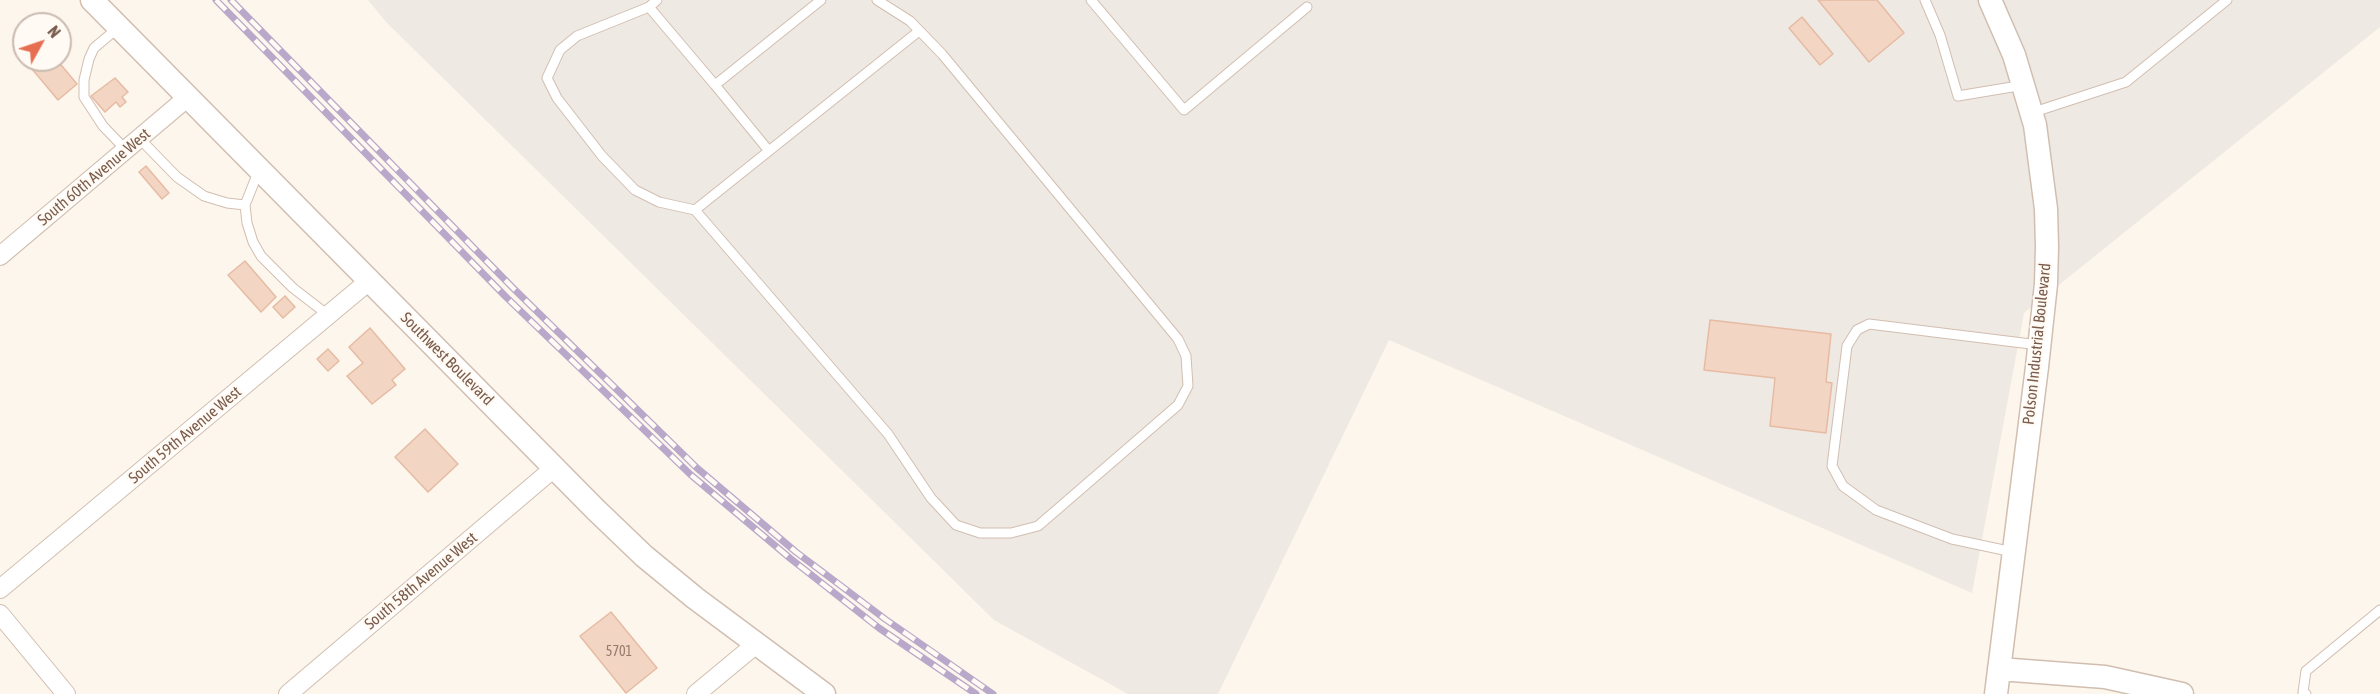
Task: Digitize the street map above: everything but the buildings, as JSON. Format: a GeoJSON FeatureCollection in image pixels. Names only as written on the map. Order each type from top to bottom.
{"type":"FeatureCollection","features":[{"type":"Feature","properties":{"kind":"street","name":"Southwest Boulevard"},"geometry":{"type":"LineString","coordinates":[[92,0],[554,468],[644,556],[755,645],[824,694]]}},
{"type":"Feature","properties":{"kind":"street","name":"Polson Industrial Boulevard"},"geometry":{"type":"LineString","coordinates":[[1990,0],[2024,85],[2031,113],[2046,209],[2046,284],[1996,694]]}},
{"type":"Feature","properties":{"kind":"street","name":"South 60th Avenue West"},"geometry":{"type":"LineString","coordinates":[[0,256],[188,98]]}},
{"type":"Feature","properties":{"kind":"street","name":"South 59th Avenue West"},"geometry":{"type":"LineString","coordinates":[[0,589],[369,281]]}},
{"type":"Feature","properties":{"kind":"street","name":"South 58th Avenue West"},"geometry":{"type":"LineString","coordinates":[[288,694],[554,468]]}},
{"type":"Feature","properties":{"kind":"street"},"geometry":{"type":"LineString","coordinates":[[0,614],[66,694]]}},
{"type":"Feature","properties":{"kind":"street"},"geometry":{"type":"LineString","coordinates":[[696,694],[755,645]]}},
{"type":"Feature","properties":{"kind":"street"},"geometry":{"type":"LineString","coordinates":[[1999,669],[2105,677],[2182,694]]}},
{"type":"Feature","properties":{"kind":"lane"},"geometry":{"type":"LineString","coordinates":[[657,0],[649,7],[577,36],[560,50],[547,78],[557,98],[602,156],[635,190],[659,202],[695,210],[888,434],[931,498],[956,525],[980,533],[1011,533],[1038,526],[1178,405],[1188,386],[1186,356],[1178,339],[942,54],[910,21],[877,0]]}},
{"type":"Feature","properties":{"kind":"lane"},"geometry":{"type":"LineString","coordinates":[[715,85],[821,0]]}},
{"type":"Feature","properties":{"kind":"lane"},"geometry":{"type":"LineString","coordinates":[[1092,0],[1184,110],[1307,7]]}},
{"type":"Feature","properties":{"kind":"lane"},"geometry":{"type":"LineString","coordinates":[[1924,0],[1940,35],[1958,96],[2024,85]]}},
{"type":"Feature","properties":{"kind":"lane"},"geometry":{"type":"LineString","coordinates":[[2031,113],[2126,82],[2227,0]]}},
{"type":"Feature","properties":{"kind":"lane"},"geometry":{"type":"LineString","coordinates":[[649,7],[769,151]]}},
{"type":"Feature","properties":{"kind":"lane"},"geometry":{"type":"LineString","coordinates":[[119,27],[94,48],[84,80],[84,97],[102,126],[132,144],[204,196],[245,205]]}},
{"type":"Feature","properties":{"kind":"lane"},"geometry":{"type":"LineString","coordinates":[[695,210],[919,31]]}},
{"type":"Feature","properties":{"kind":"lane"},"geometry":{"type":"LineString","coordinates":[[259,170],[245,205],[247,223],[261,256],[293,288],[328,315]]}},
{"type":"Feature","properties":{"kind":"lane"},"geometry":{"type":"LineString","coordinates":[[2013,552],[1952,539],[1876,510],[1843,486],[1832,466],[1847,346],[1857,330],[1869,324],[2039,345]]}},
{"type":"Feature","properties":{"kind":"lane"},"geometry":{"type":"LineString","coordinates":[[2306,694],[2303,692],[2306,671],[2380,610]]}},
{"type":"Feature","properties":{"kind":"shaded area"},"geometry":{"type":"Polygon","coordinates":[[[368,0],[2380,0],[2380,27],[2024,313],[1972,593],[1389,340],[1218,694],[1128,694],[994,620],[386,22],[368,0]]]}},
{"type":"Feature","properties":{"kind":"railway"},"geometry":{"type":"LineString","coordinates":[[216,0],[505,296],[691,475],[791,559],[879,628],[976,694]]}},
{"type":"Feature","properties":{"kind":"railway"},"geometry":{"type":"LineString","coordinates":[[231,0],[513,288],[697,468],[796,552],[885,619],[993,694]]}}]}
